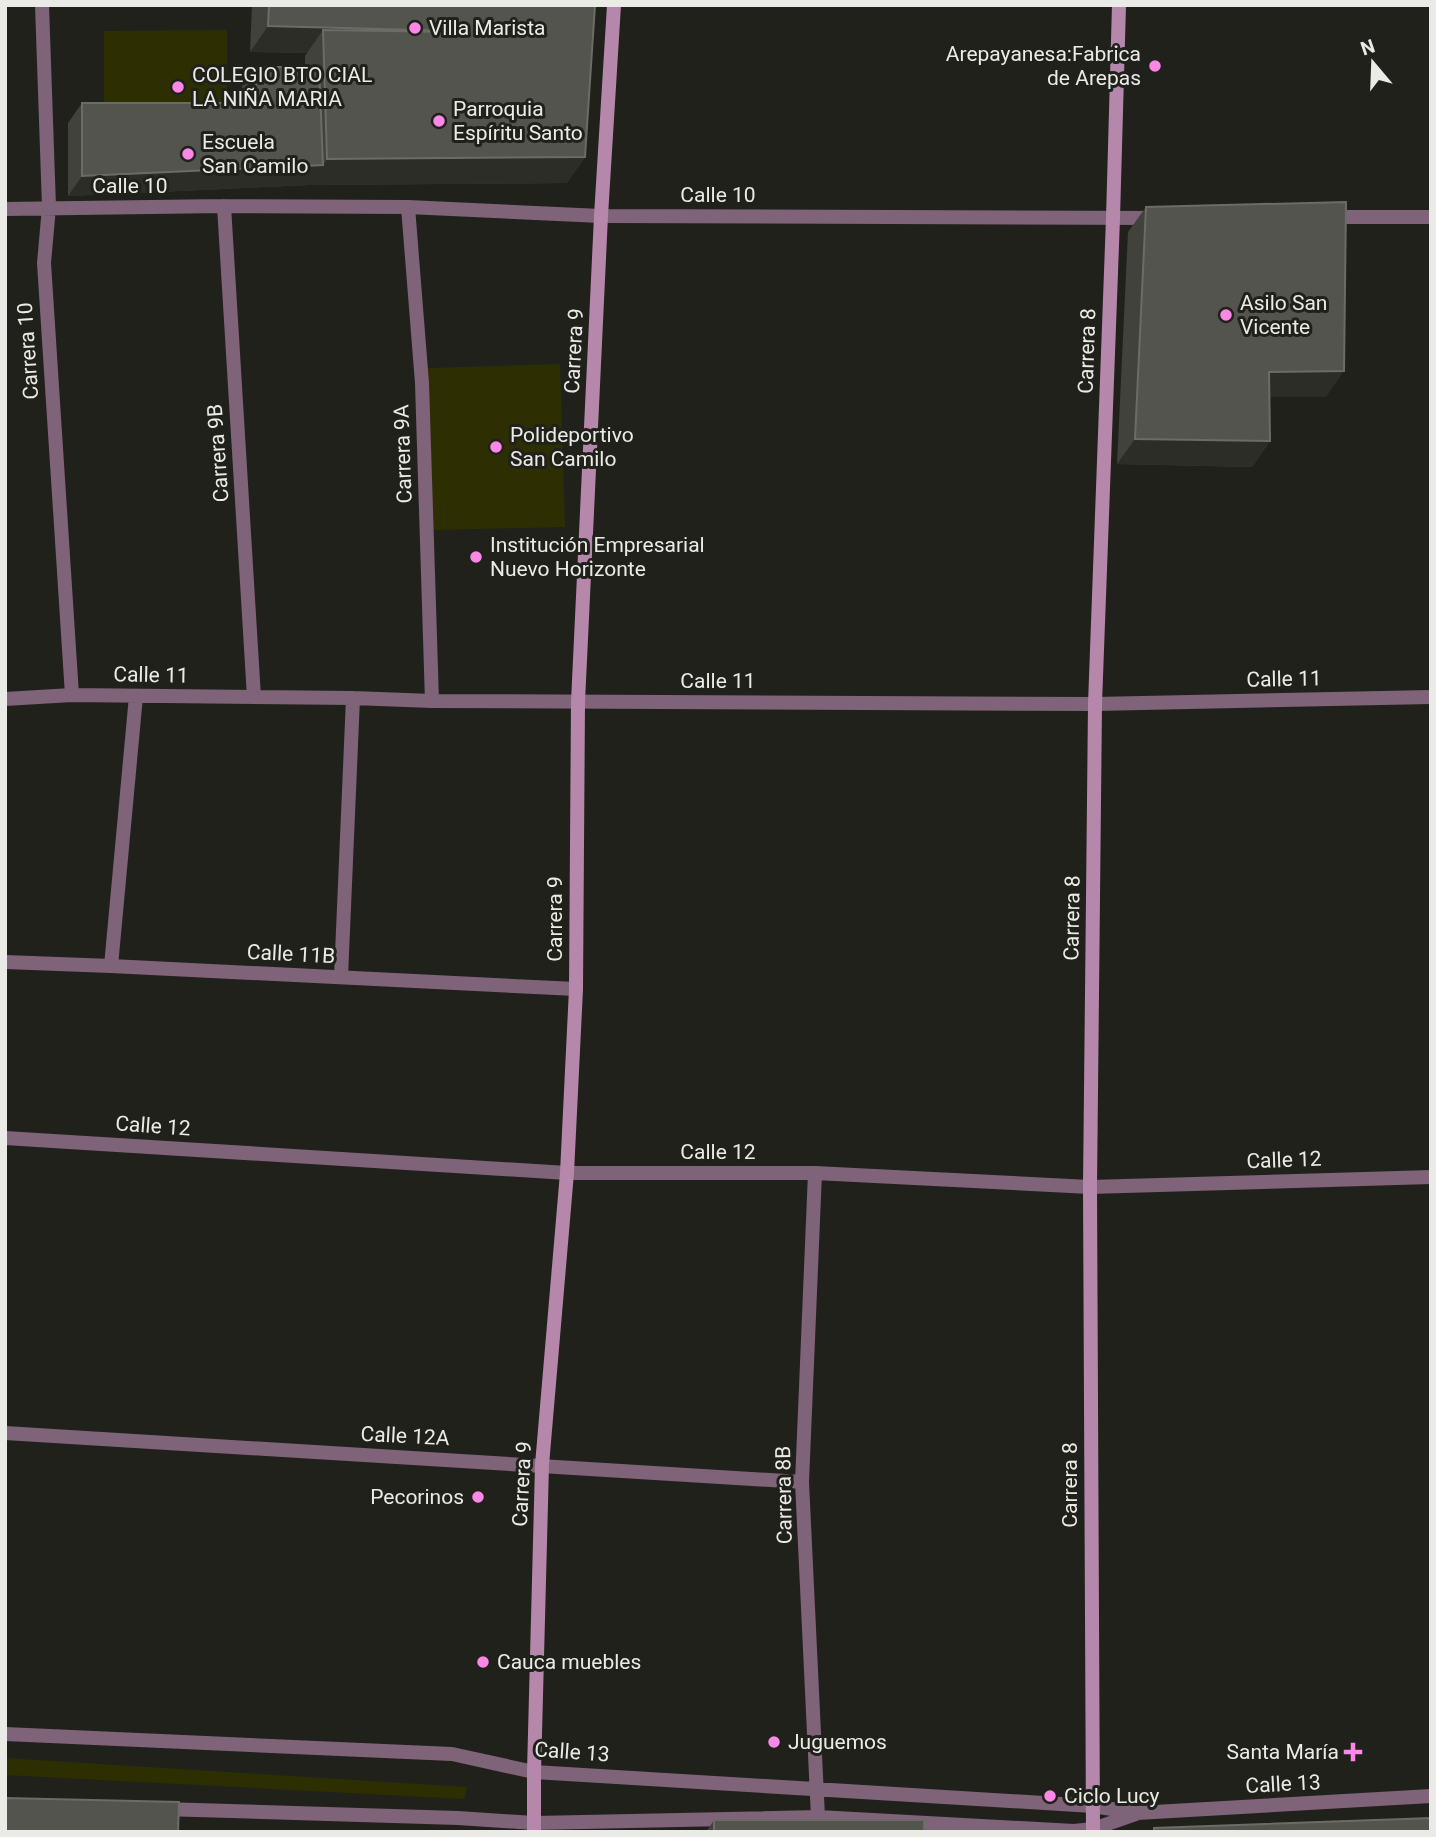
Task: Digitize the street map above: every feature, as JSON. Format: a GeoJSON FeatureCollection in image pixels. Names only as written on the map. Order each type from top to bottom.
{"type":"FeatureCollection","features":[{"type":"Feature","properties":{"kind":"main road","name":"Carrera 9"},"geometry":{"type":"LineString","coordinates":[[534,1827],[542,1465],[567,1173],[576,989],[578,702],[614,5]]}},
{"type":"Feature","properties":{"kind":"main road","name":"Carrera 8"},"geometry":{"type":"LineString","coordinates":[[1093,1831],[1090,1187],[1095,704],[1119,5]]}},
{"type":"Feature","properties":{"kind":"street","name":"Carrera 10"},"geometry":{"type":"LineString","coordinates":[[42,5],[49,207],[44,262],[72,695]]}},
{"type":"Feature","properties":{"kind":"street","name":"Carrera 9B"},"geometry":{"type":"LineString","coordinates":[[224,206],[254,697]]}},
{"type":"Feature","properties":{"kind":"street","name":"Calle 10"},"geometry":{"type":"LineString","coordinates":[[5,209],[408,206],[601,216],[1168,218]]}},
{"type":"Feature","properties":{"kind":"street","name":"Carrera 9A"},"geometry":{"type":"LineString","coordinates":[[408,206],[422,383],[432,701]]}},
{"type":"Feature","properties":{"kind":"street"},"geometry":{"type":"LineString","coordinates":[[1306,217],[1431,217]]}},
{"type":"Feature","properties":{"kind":"street","name":"Calle 11"},"geometry":{"type":"LineString","coordinates":[[5,699],[72,695],[432,701],[1095,704],[1431,697]]}},
{"type":"Feature","properties":{"kind":"street"},"geometry":{"type":"LineString","coordinates":[[111,966],[136,696]]}},
{"type":"Feature","properties":{"kind":"street"},"geometry":{"type":"LineString","coordinates":[[341,977],[353,698]]}},
{"type":"Feature","properties":{"kind":"street","name":"Calle 11B"},"geometry":{"type":"LineString","coordinates":[[5,962],[576,989]]}},
{"type":"Feature","properties":{"kind":"street","name":"Calle 12"},"geometry":{"type":"LineString","coordinates":[[5,1138],[567,1173],[815,1173],[1090,1187],[1431,1177]]}},
{"type":"Feature","properties":{"kind":"street","name":"Carrera 8B"},"geometry":{"type":"LineString","coordinates":[[815,1173],[802,1482],[818,1817]]}},
{"type":"Feature","properties":{"kind":"street","name":"Calle 12A"},"geometry":{"type":"LineString","coordinates":[[5,1433],[802,1482]]}},
{"type":"Feature","properties":{"kind":"street","name":"Calle 13"},"geometry":{"type":"LineString","coordinates":[[5,1734],[452,1754],[534,1772],[1093,1806],[1137,1813],[1431,1796]]}},
{"type":"Feature","properties":{"kind":"street","name":"Calle 13"},"geometry":{"type":"LineString","coordinates":[[143,1808],[445,1817],[534,1827],[818,1817],[1074,1831],[1093,1831],[1137,1813]]}},
{"type":"Feature","properties":{"kind":"shaded area"},"geometry":{"type":"Polygon","coordinates":[[[227,30],[227,113],[104,113],[104,31],[227,30]]]}},
{"type":"Feature","properties":{"kind":"shaded area","name":"Polideportivo San Camilo"},"geometry":{"type":"Polygon","coordinates":[[[560,364],[565,527],[433,530],[428,368],[560,364]]]}},
{"type":"Feature","properties":{"kind":"shaded area"},"geometry":{"type":"Polygon","coordinates":[[[5,1758],[467,1787],[464,1799],[5,1775],[5,1758]]]}},
{"type":"Feature","properties":{"kind":"building"},"geometry":{"type":"Polygon","coordinates":[[[269,5],[595,5],[585,157],[327,159],[323,30],[454,31],[268,26],[269,5]]]}},
{"type":"Feature","properties":{"kind":"building","name":"Escuela San Camilo"},"geometry":{"type":"Polygon","coordinates":[[[256,67],[319,67],[323,165],[82,176],[82,103],[256,103],[256,67]]]}},
{"type":"Feature","properties":{"kind":"building","name":"Asilo San Vicente"},"geometry":{"type":"Polygon","coordinates":[[[1346,202],[1344,371],[1269,372],[1270,441],[1135,439],[1146,207],[1346,202]]]}},
{"type":"Feature","properties":{"kind":"building"},"geometry":{"type":"Polygon","coordinates":[[[5,1798],[179,1802],[178,1832],[5,1832],[5,1798]]]}},
{"type":"Feature","properties":{"kind":"building"},"geometry":{"type":"Polygon","coordinates":[[[1431,1818],[1431,1832],[1154,1832],[1154,1828],[1431,1818]]]}},
{"type":"Feature","properties":{"kind":"building"},"geometry":{"type":"Polygon","coordinates":[[[714,1820],[924,1820],[924,1832],[714,1832],[714,1820]]]}},
{"type":"Feature","properties":{"kind":"place","name":"Villa Marista"},"geometry":{"type":"Point","coordinates":[415,28]}},
{"type":"Feature","properties":{"kind":"place","name":"Arepayanesa:Fabrica de Arepas"},"geometry":{"type":"Point","coordinates":[1155,66]}},
{"type":"Feature","properties":{"kind":"place","name":"COLEGIO BTO CIAL LA NIÑA MARIA"},"geometry":{"type":"Point","coordinates":[178,87]}},
{"type":"Feature","properties":{"kind":"place","name":"Parroquia Espíritu Santo"},"geometry":{"type":"Point","coordinates":[439,121]}},
{"type":"Feature","properties":{"kind":"place","name":"Escuela San Camilo"},"geometry":{"type":"Point","coordinates":[188,154]}},
{"type":"Feature","properties":{"kind":"place","name":"Asilo San Vicente"},"geometry":{"type":"Point","coordinates":[1226,315]}},
{"type":"Feature","properties":{"kind":"place","name":"Polideportivo San Camilo"},"geometry":{"type":"Point","coordinates":[496,447]}},
{"type":"Feature","properties":{"kind":"place","name":"Institución Empresarial Nuevo Horizonte"},"geometry":{"type":"Point","coordinates":[476,557]}},
{"type":"Feature","properties":{"kind":"place","name":"Pecorinos"},"geometry":{"type":"Point","coordinates":[478,1497]}},
{"type":"Feature","properties":{"kind":"place","name":"Cauca muebles"},"geometry":{"type":"Point","coordinates":[483,1662]}},
{"type":"Feature","properties":{"kind":"place","name":"Juguemos"},"geometry":{"type":"Point","coordinates":[774,1742]}},
{"type":"Feature","properties":{"kind":"place","name":"Santa María"},"geometry":{"type":"Point","coordinates":[1353,1752]}},
{"type":"Feature","properties":{"kind":"place","name":"Ciclo Lucy"},"geometry":{"type":"Point","coordinates":[1050,1796]}}]}
